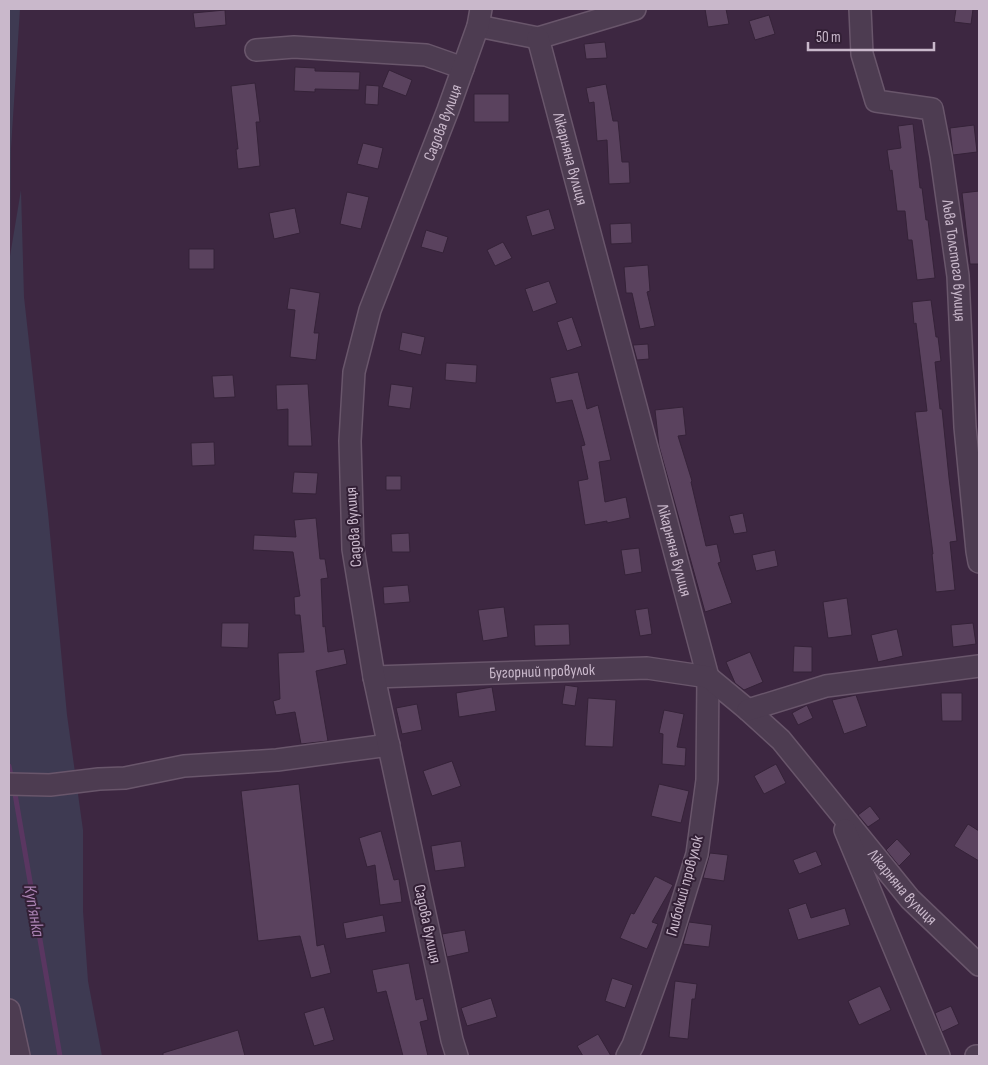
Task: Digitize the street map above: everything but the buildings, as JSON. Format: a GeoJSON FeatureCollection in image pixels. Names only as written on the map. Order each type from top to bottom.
{"type":"FeatureCollection","features":[{"type":"Feature","properties":{"kind":"street"},"geometry":{"type":"LineString","coordinates":[[480,17],[538,38],[635,9]]}},
{"type":"Feature","properties":{"kind":"street","name":"Льва Толстого вулиця"},"geometry":{"type":"LineString","coordinates":[[860,9],[862,54],[876,101],[932,110],[941,156],[958,276],[965,427],[979,562]]}},
{"type":"Feature","properties":{"kind":"street","name":"Садова вулиця"},"geometry":{"type":"LineString","coordinates":[[457,1056],[374,677],[353,548],[350,441],[354,372],[370,310],[463,68],[480,17]]}},
{"type":"Feature","properties":{"kind":"street","name":"Лікарняна вулиця"},"geometry":{"type":"LineString","coordinates":[[538,38],[708,677],[781,740],[910,899],[979,965]]}},
{"type":"Feature","properties":{"kind":"street"},"geometry":{"type":"LineString","coordinates":[[256,50],[294,47],[426,55],[463,68]]}},
{"type":"Feature","properties":{"kind":"street"},"geometry":{"type":"LineString","coordinates":[[748,710],[826,686],[979,666]]}},
{"type":"Feature","properties":{"kind":"street","name":"Бугорний провулок"},"geometry":{"type":"LineString","coordinates":[[374,677],[647,668],[708,677]]}},
{"type":"Feature","properties":{"kind":"street","name":"Глибокий провулок"},"geometry":{"type":"LineString","coordinates":[[627,1056],[634,1045],[670,942],[697,854],[707,780],[708,677]]}},
{"type":"Feature","properties":{"kind":"street"},"geometry":{"type":"LineString","coordinates":[[9,784],[50,785],[125,778],[184,766],[277,760],[389,745]]}},
{"type":"Feature","properties":{"kind":"street"},"geometry":{"type":"LineString","coordinates":[[836,809],[939,1056]]}},
{"type":"Feature","properties":{"kind":"street"},"geometry":{"type":"LineString","coordinates":[[9,1010],[19,1056]]}},
{"type":"Feature","properties":{"kind":"shaded area"},"geometry":{"type":"Polygon","coordinates":[[[9,9],[20,9],[11,148],[10,256],[21,190],[24,297],[48,513],[67,715],[83,830],[83,911],[88,981],[102,1056],[18,1056],[9,1013],[9,9]]]}},
{"type":"Feature","properties":{"kind":"waterway","name":"Куп'янка"},"geometry":{"type":"LineString","coordinates":[[9,766],[12,780]]}},
{"type":"Feature","properties":{"kind":"waterway","name":"Куп'янка"},"geometry":{"type":"LineString","coordinates":[[14,788],[60,1056]]}}]}
